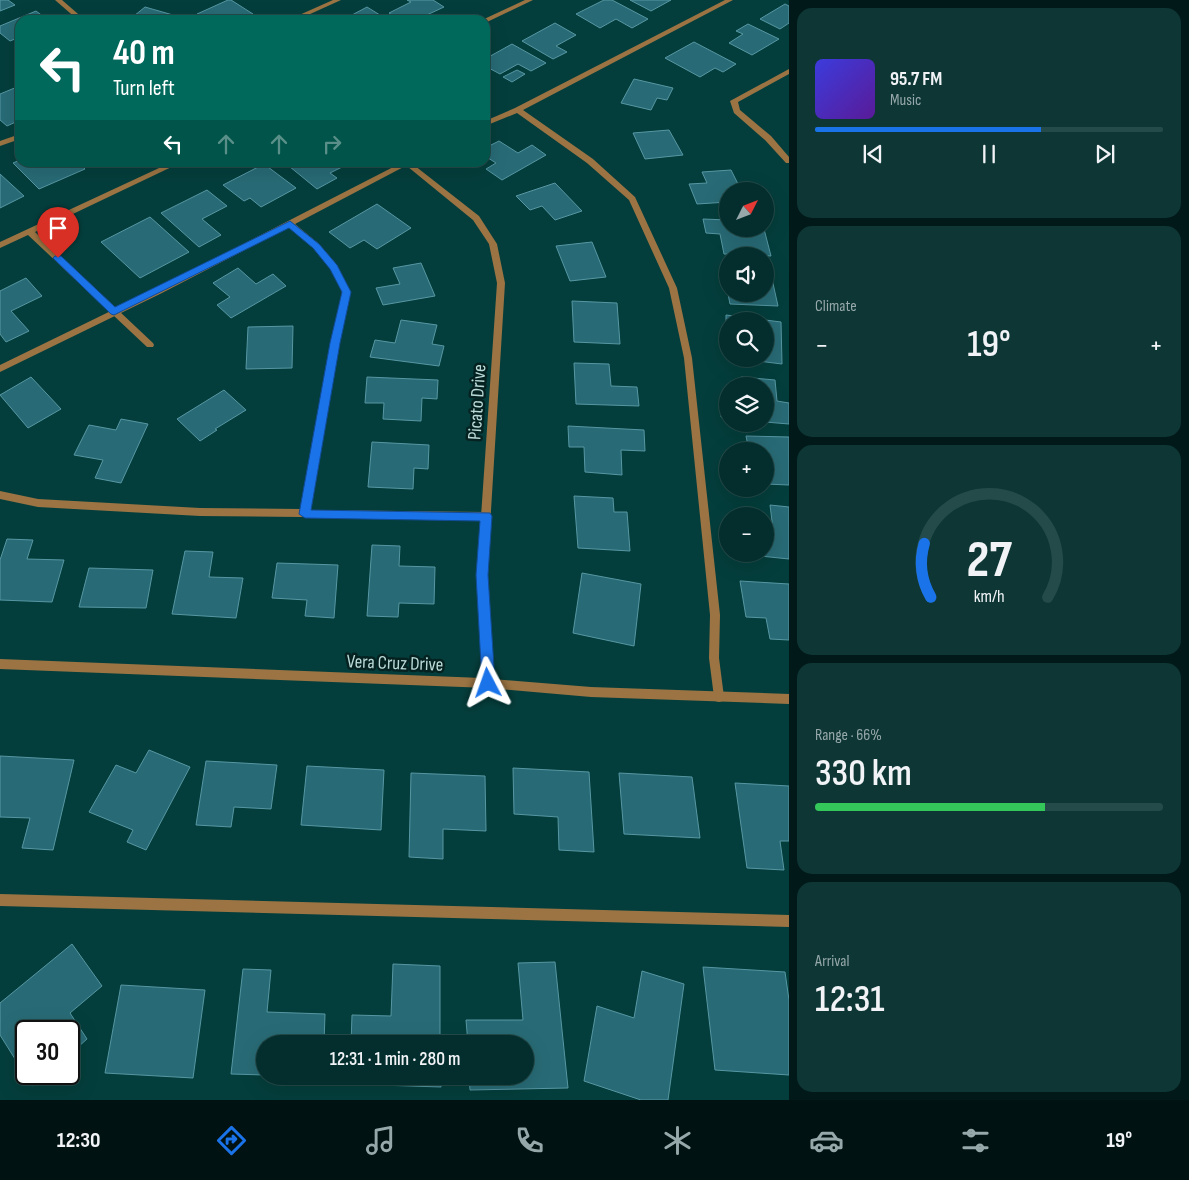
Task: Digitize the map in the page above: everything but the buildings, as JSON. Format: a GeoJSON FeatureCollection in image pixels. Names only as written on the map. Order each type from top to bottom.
{"type":"FeatureCollection","features":[{"type":"Feature","properties":{"kind":"street"},"geometry":{"type":"LineString","coordinates":[[58,0],[76,15]]}},
{"type":"Feature","properties":{"kind":"street"},"geometry":{"type":"LineString","coordinates":[[303,15],[338,0]]}},
{"type":"Feature","properties":{"kind":"street"},"geometry":{"type":"LineString","coordinates":[[490,19],[530,0]]}},
{"type":"Feature","properties":{"kind":"street"},"geometry":{"type":"LineString","coordinates":[[490,122],[518,110],[730,0]]}},
{"type":"Feature","properties":{"kind":"street"},"geometry":{"type":"LineString","coordinates":[[789,71],[734,101],[737,111],[768,138],[789,161]]}},
{"type":"Feature","properties":{"kind":"street"},"geometry":{"type":"LineString","coordinates":[[518,110],[590,161],[632,199],[673,288],[688,358],[715,615],[714,658],[718,697]]}},
{"type":"Feature","properties":{"kind":"street"},"geometry":{"type":"LineString","coordinates":[[0,144],[15,138]]}},
{"type":"Feature","properties":{"kind":"street"},"geometry":{"type":"LineString","coordinates":[[0,245],[168,167]]}},
{"type":"Feature","properties":{"kind":"street"},"geometry":{"type":"LineString","coordinates":[[0,369],[400,167]]}},
{"type":"Feature","properties":{"kind":"street","name":"Picato Drive"},"geometry":{"type":"LineString","coordinates":[[413,167],[476,218],[493,244],[501,282],[482,575],[488,683]]}},
{"type":"Feature","properties":{"kind":"street"},"geometry":{"type":"LineString","coordinates":[[290,224],[316,246],[334,267],[346,292],[335,343],[305,514]]}},
{"type":"Feature","properties":{"kind":"street"},"geometry":{"type":"LineString","coordinates":[[30,232],[150,345]]}},
{"type":"Feature","properties":{"kind":"street"},"geometry":{"type":"LineString","coordinates":[[0,495],[38,503],[200,512],[486,516]]}},
{"type":"Feature","properties":{"kind":"street","name":"Vera Cruz Drive"},"geometry":{"type":"LineString","coordinates":[[0,664],[488,683],[591,692],[789,699]]}},
{"type":"Feature","properties":{"kind":"street"},"geometry":{"type":"LineString","coordinates":[[0,900],[789,921]]}},
{"type":"Feature","properties":{"kind":"route"},"geometry":{"type":"LineString","coordinates":[[58,258],[114,312],[290,224],[316,246],[334,267],[346,292],[335,343],[305,514],[486,516],[482,575],[488,683]]}}]}
